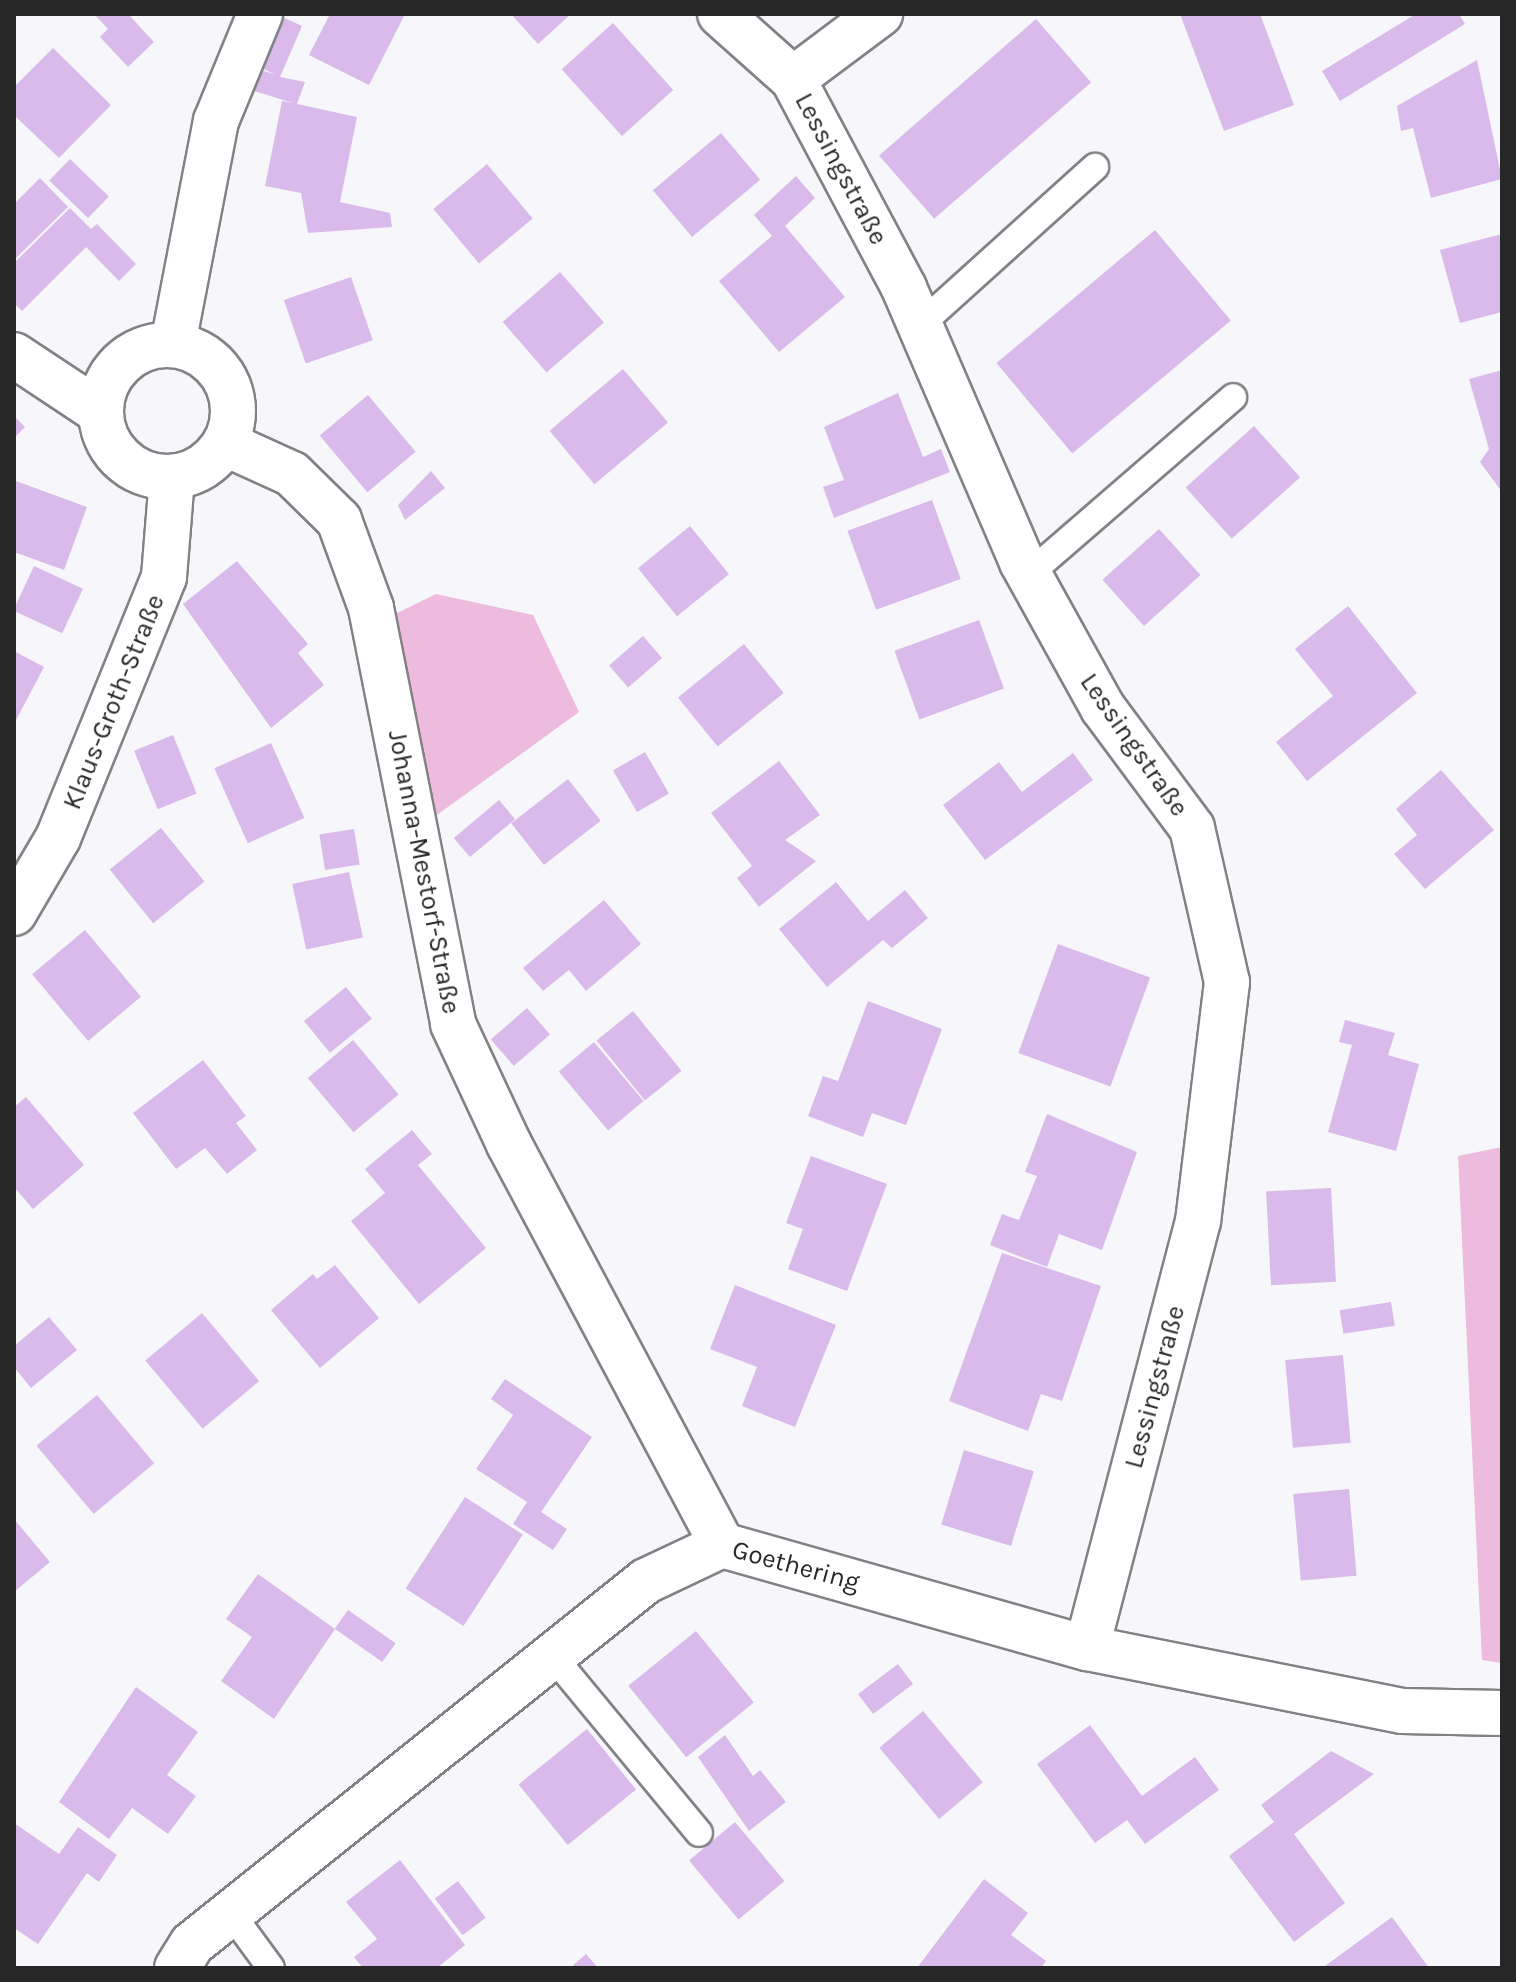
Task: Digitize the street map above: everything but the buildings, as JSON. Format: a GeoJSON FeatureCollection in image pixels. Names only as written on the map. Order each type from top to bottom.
{"type":"FeatureCollection","features":[{"type":"Feature","properties":{"kind":"street"},"geometry":{"type":"LineString","coordinates":[[173,344],[216,121],[260,14]]}},
{"type":"Feature","properties":{"kind":"street","name":"Lessingstraße"},"geometry":{"type":"LineString","coordinates":[[720,14],[793,79],[920,325],[1029,574],[1103,708],[1192,828],[1227,982],[1198,1221],[1087,1648]]}},
{"type":"Feature","properties":{"kind":"street","name":"Lessingstraße"},"geometry":{"type":"LineString","coordinates":[[793,79],[880,14]]}},
{"type":"Feature","properties":{"kind":"street"},"geometry":{"type":"LineString","coordinates":[[173,344],[195,350],[227,380],[233,422],[226,444],[193,473],[172,478],[130,467],[104,433],[100,412],[114,370],[131,355],[173,344]]}},
{"type":"Feature","properties":{"kind":"street"},"geometry":{"type":"LineString","coordinates":[[14,355],[100,412]]}},
{"type":"Feature","properties":{"kind":"street","name":"Johanna-Mestorf-Straße"},"geometry":{"type":"LineString","coordinates":[[226,444],[292,474],[339,520],[371,608],[453,1024],[509,1144],[722,1545]]}},
{"type":"Feature","properties":{"kind":"street","name":"Klaus-Groth-Straße"},"geometry":{"type":"LineString","coordinates":[[14,913],[58,838],[164,577],[172,478]]}},
{"type":"Feature","properties":{"kind":"street","name":"Goethering"},"geometry":{"type":"LineString","coordinates":[[177,1968],[192,1944],[230,1912],[551,1654],[646,1581],[722,1545],[1087,1648],[1403,1711],[1502,1713]]}},
{"type":"Feature","properties":{"kind":"lane"},"geometry":{"type":"LineString","coordinates":[[920,325],[1095,167]]}},
{"type":"Feature","properties":{"kind":"lane"},"geometry":{"type":"LineString","coordinates":[[1029,574],[1233,397]]}},
{"type":"Feature","properties":{"kind":"lane"},"geometry":{"type":"LineString","coordinates":[[551,1654],[699,1833]]}},
{"type":"Feature","properties":{"kind":"lane"},"geometry":{"type":"LineString","coordinates":[[230,1912],[271,1968]]}},
{"type":"Feature","properties":{"kind":"shaded area"},"geometry":{"type":"Polygon","coordinates":[[[436,594],[533,615],[579,712],[430,820],[387,618],[436,594]]]}},
{"type":"Feature","properties":{"kind":"shaded area"},"geometry":{"type":"Polygon","coordinates":[[[1502,1147],[1502,1663],[1482,1660],[1458,1156],[1502,1147]]]}}]}
